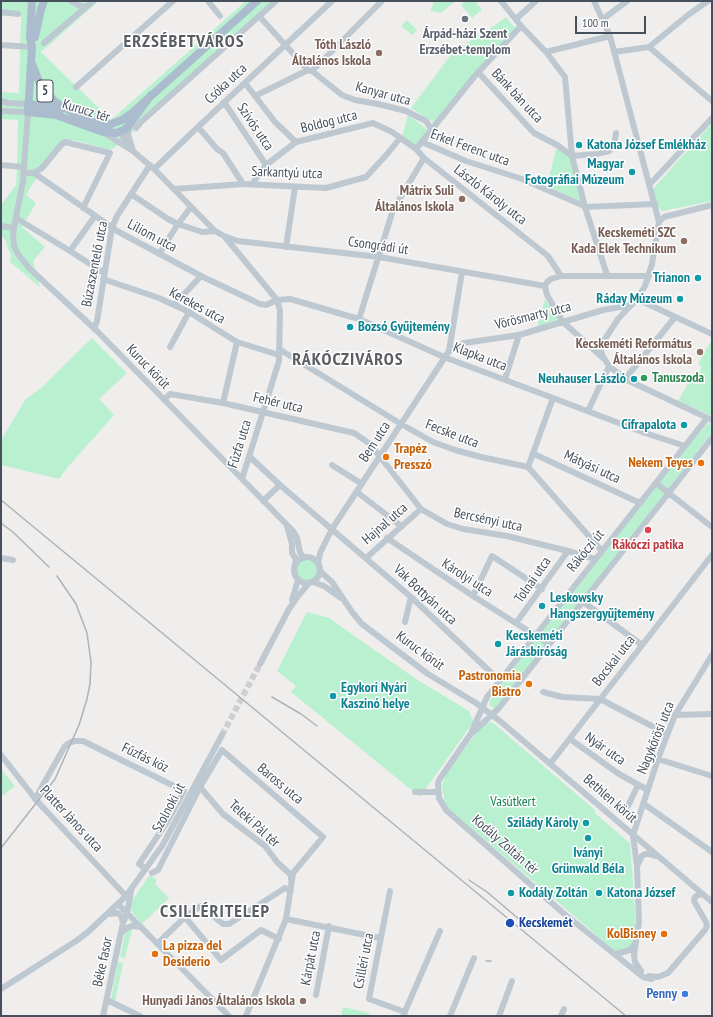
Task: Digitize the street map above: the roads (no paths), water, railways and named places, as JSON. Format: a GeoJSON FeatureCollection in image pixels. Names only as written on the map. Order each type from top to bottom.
{"type":"FeatureCollection","features":[{"type":"Feature","properties":{"kind":"main road","name":"5"},"geometry":{"type":"LineString","coordinates":[[32,1],[30,37],[32,47]]}},
{"type":"Feature","properties":{"kind":"main road","name":"5"},"geometry":{"type":"LineString","coordinates":[[28,108],[32,47],[44,1]]}},
{"type":"Feature","properties":{"kind":"main road"},"geometry":{"type":"LineString","coordinates":[[104,129],[132,113],[257,1]]}},
{"type":"Feature","properties":{"kind":"main road","name":"5"},"geometry":{"type":"LineString","coordinates":[[31,62],[41,86],[55,102],[70,112]]}},
{"type":"Feature","properties":{"kind":"main road"},"geometry":{"type":"LineString","coordinates":[[120,132],[133,126],[151,95]]}},
{"type":"Feature","properties":{"kind":"main road"},"geometry":{"type":"LineString","coordinates":[[28,108],[56,107],[70,112]]}},
{"type":"Feature","properties":{"kind":"main road","name":"Kurucz tér"},"geometry":{"type":"LineString","coordinates":[[28,108],[104,129]]}},
{"type":"Feature","properties":{"kind":"main road","name":"Kurucz tér"},"geometry":{"type":"LineString","coordinates":[[70,112],[111,133],[120,132]]}},
{"type":"Feature","properties":{"kind":"main road"},"geometry":{"type":"LineString","coordinates":[[120,132],[132,113]]}},
{"type":"Feature","properties":{"kind":"street"},"geometry":{"type":"LineString","coordinates":[[71,1],[86,7]]}},
{"type":"Feature","properties":{"kind":"street"},"geometry":{"type":"LineString","coordinates":[[79,1],[86,7]]}},
{"type":"Feature","properties":{"kind":"street"},"geometry":{"type":"LineString","coordinates":[[44,43],[93,1]]}},
{"type":"Feature","properties":{"kind":"street"},"geometry":{"type":"LineString","coordinates":[[76,87],[173,1]]}},
{"type":"Feature","properties":{"kind":"street"},"geometry":{"type":"LineString","coordinates":[[208,1],[220,16]]}},
{"type":"Feature","properties":{"kind":"street"},"geometry":{"type":"LineString","coordinates":[[132,151],[128,135],[133,126],[141,122],[276,1]]}},
{"type":"Feature","properties":{"kind":"street","name":"Csóka utca"},"geometry":{"type":"LineString","coordinates":[[152,167],[198,127],[332,1]]}},
{"type":"Feature","properties":{"kind":"street"},"geometry":{"type":"LineString","coordinates":[[255,96],[310,71],[382,1]]}},
{"type":"Feature","properties":{"kind":"street"},"geometry":{"type":"LineString","coordinates":[[501,1],[566,77],[572,156],[584,207],[607,275]]}},
{"type":"Feature","properties":{"kind":"street"},"geometry":{"type":"LineString","coordinates":[[516,19],[536,1]]}},
{"type":"Feature","properties":{"kind":"street"},"geometry":{"type":"LineString","coordinates":[[594,1],[610,36],[659,222],[649,276],[637,299],[618,319],[602,344],[601,352],[603,358]]}},
{"type":"Feature","properties":{"kind":"street"},"geometry":{"type":"LineString","coordinates":[[603,19],[627,1]]}},
{"type":"Feature","properties":{"kind":"street"},"geometry":{"type":"LineString","coordinates":[[614,52],[649,47],[688,15],[708,1]]}},
{"type":"Feature","properties":{"kind":"street"},"geometry":{"type":"LineString","coordinates":[[1,12],[18,14]]}},
{"type":"Feature","properties":{"kind":"street","name":"Kanyar utca"},"geometry":{"type":"LineString","coordinates":[[259,16],[310,71],[342,95],[354,100],[406,111],[426,122],[432,130]]}},
{"type":"Feature","properties":{"kind":"street"},"geometry":{"type":"LineString","coordinates":[[422,142],[478,72],[521,26]]}},
{"type":"Feature","properties":{"kind":"street"},"geometry":{"type":"LineString","coordinates":[[546,52],[610,36]]}},
{"type":"Feature","properties":{"kind":"street"},"geometry":{"type":"LineString","coordinates":[[1,45],[32,47]]}},
{"type":"Feature","properties":{"kind":"street"},"geometry":{"type":"LineString","coordinates":[[649,47],[712,101]]}},
{"type":"Feature","properties":{"kind":"street","name":"Bánk bán utca"},"geometry":{"type":"LineString","coordinates":[[478,72],[534,133],[557,145],[572,156]]}},
{"type":"Feature","properties":{"kind":"street"},"geometry":{"type":"LineString","coordinates":[[245,83],[275,122],[296,142]]}},
{"type":"Feature","properties":{"kind":"street"},"geometry":{"type":"LineString","coordinates":[[1,101],[28,108]]}},
{"type":"Feature","properties":{"kind":"street","name":"Szívós utca"},"geometry":{"type":"LineString","coordinates":[[224,102],[266,165]]}},
{"type":"Feature","properties":{"kind":"street"},"geometry":{"type":"LineString","coordinates":[[1,111],[28,108]]}},
{"type":"Feature","properties":{"kind":"street"},"geometry":{"type":"LineString","coordinates":[[23,170],[28,108]]}},
{"type":"Feature","properties":{"kind":"street"},"geometry":{"type":"LineString","coordinates":[[650,184],[712,118]]}},
{"type":"Feature","properties":{"kind":"street","name":"Boldog utca"},"geometry":{"type":"LineString","coordinates":[[252,184],[266,165],[296,142],[373,123],[400,138]]}},
{"type":"Feature","properties":{"kind":"street"},"geometry":{"type":"LineString","coordinates":[[198,127],[217,149],[223,153],[243,184]]}},
{"type":"Feature","properties":{"kind":"street","name":"Csongrádi út"},"geometry":{"type":"LineString","coordinates":[[104,129],[152,167],[215,231],[238,241],[379,257],[545,286]]}},
{"type":"Feature","properties":{"kind":"street","name":"Csongrádi út"},"geometry":{"type":"LineString","coordinates":[[120,132],[123,139],[132,151]]}},
{"type":"Feature","properties":{"kind":"street"},"geometry":{"type":"LineString","coordinates":[[572,156],[610,151],[614,145],[616,133]]}},
{"type":"Feature","properties":{"kind":"street","name":"Sarkantyú utca"},"geometry":{"type":"LineString","coordinates":[[175,189],[243,184],[326,188],[361,179],[370,173],[400,138]]}},
{"type":"Feature","properties":{"kind":"street","name":"László Károly utca"},"geometry":{"type":"LineString","coordinates":[[400,138],[548,256],[561,276]]}},
{"type":"Feature","properties":{"kind":"street"},"geometry":{"type":"LineString","coordinates":[[1,165],[34,173],[42,168],[61,144],[65,142],[110,153],[83,208]]}},
{"type":"Feature","properties":{"kind":"street","name":"Erkel Ferenc utca"},"geometry":{"type":"LineString","coordinates":[[416,150],[422,142],[466,161],[522,179],[584,207],[655,204]]}},
{"type":"Feature","properties":{"kind":"street"},"geometry":{"type":"LineString","coordinates":[[359,319],[393,210],[424,158]]}},
{"type":"Feature","properties":{"kind":"street","name":"Búzaszentelő utca"},"geometry":{"type":"LineString","coordinates":[[94,329],[97,321],[112,228],[130,194],[152,167]]}},
{"type":"Feature","properties":{"kind":"street","name":"Kuruc körút"},"geometry":{"type":"LineString","coordinates":[[23,170],[22,187],[14,228],[14,246],[20,258],[39,278],[94,329],[287,524],[295,534],[303,558]]}},
{"type":"Feature","properties":{"kind":"street","name":"Liliom utca"},"geometry":{"type":"LineString","coordinates":[[34,173],[112,228],[159,254],[260,304],[266,305],[276,300]]}},
{"type":"Feature","properties":{"kind":"street"},"geometry":{"type":"LineString","coordinates":[[286,247],[295,187]]}},
{"type":"Feature","properties":{"kind":"street"},"geometry":{"type":"LineString","coordinates":[[130,194],[178,224],[202,232],[215,231]]}},
{"type":"Feature","properties":{"kind":"street"},"geometry":{"type":"LineString","coordinates":[[659,222],[664,217],[712,205]]}},
{"type":"Feature","properties":{"kind":"street"},"geometry":{"type":"LineString","coordinates":[[159,254],[191,207]]}},
{"type":"Feature","properties":{"kind":"street"},"geometry":{"type":"LineString","coordinates":[[70,251],[95,216]]}},
{"type":"Feature","properties":{"kind":"street","name":"Kerekes utca"},"geometry":{"type":"LineString","coordinates":[[16,218],[70,251],[104,276],[189,312],[237,342],[279,352]]}},
{"type":"Feature","properties":{"kind":"street"},"geometry":{"type":"LineString","coordinates":[[1,226],[14,228]]}},
{"type":"Feature","properties":{"kind":"street"},"geometry":{"type":"LineString","coordinates":[[224,236],[276,300]]}},
{"type":"Feature","properties":{"kind":"street"},"geometry":{"type":"LineString","coordinates":[[238,241],[238,253]]}},
{"type":"Feature","properties":{"kind":"street"},"geometry":{"type":"LineString","coordinates":[[449,351],[462,272]]}},
{"type":"Feature","properties":{"kind":"street"},"geometry":{"type":"LineString","coordinates":[[174,305],[201,276]]}},
{"type":"Feature","properties":{"kind":"street"},"geometry":{"type":"LineString","coordinates":[[649,276],[561,276],[551,279],[545,286],[547,295],[563,322],[603,358],[609,366],[625,379],[710,419]]}},
{"type":"Feature","properties":{"kind":"street","name":"Klapka utca"},"geometry":{"type":"LineString","coordinates":[[276,300],[290,299],[359,319],[444,357],[645,433],[685,446]]}},
{"type":"Feature","properties":{"kind":"street"},"geometry":{"type":"LineString","coordinates":[[637,299],[712,334]]}},
{"type":"Feature","properties":{"kind":"street","name":"Fűzfa utca"},"geometry":{"type":"LineString","coordinates":[[242,479],[262,411],[279,361],[280,310],[276,300]]}},
{"type":"Feature","properties":{"kind":"street","name":"Vörösmarty utca"},"geometry":{"type":"LineString","coordinates":[[444,357],[449,351],[464,343],[519,335],[603,310],[632,305]]}},
{"type":"Feature","properties":{"kind":"street"},"geometry":{"type":"LineString","coordinates":[[170,347],[189,312]]}},
{"type":"Feature","properties":{"kind":"street"},"geometry":{"type":"LineString","coordinates":[[625,379],[675,317]]}},
{"type":"Feature","properties":{"kind":"street"},"geometry":{"type":"LineString","coordinates":[[505,379],[519,335]]}},
{"type":"Feature","properties":{"kind":"street"},"geometry":{"type":"LineString","coordinates":[[224,403],[237,342]]}},
{"type":"Feature","properties":{"kind":"street","name":"Fecske utca"},"geometry":{"type":"LineString","coordinates":[[279,352],[433,442],[456,450],[528,467]]}},
{"type":"Feature","properties":{"kind":"street","name":"Bem utca"},"geometry":{"type":"LineString","coordinates":[[318,564],[320,553],[332,529],[444,357]]}},
{"type":"Feature","properties":{"kind":"street"},"geometry":{"type":"LineString","coordinates":[[588,411],[609,366]]}},
{"type":"Feature","properties":{"kind":"street","name":"Fehér utca"},"geometry":{"type":"LineString","coordinates":[[164,400],[170,394],[224,403],[354,433],[370,444],[380,456]]}},
{"type":"Feature","properties":{"kind":"street"},"geometry":{"type":"LineString","coordinates":[[552,398],[534,454],[528,467],[602,551]]}},
{"type":"Feature","properties":{"kind":"street","name":"Rákóczi út"},"geometry":{"type":"LineString","coordinates":[[482,708],[487,697],[595,559],[685,446],[710,419]]}},
{"type":"Feature","properties":{"kind":"street","name":"Rákóczi út"},"geometry":{"type":"LineString","coordinates":[[491,715],[500,708],[582,601],[670,493],[712,438]]}},
{"type":"Feature","properties":{"kind":"street","name":"Mátyási utca"},"geometry":{"type":"LineString","coordinates":[[534,454],[640,503]]}},
{"type":"Feature","properties":{"kind":"street","name":"Vak Bottyán utca"},"geometry":{"type":"LineString","coordinates":[[249,456],[280,485],[411,597],[500,681]]}},
{"type":"Feature","properties":{"kind":"street","name":"Bercsényi utca"},"geometry":{"type":"LineString","coordinates":[[380,456],[421,509],[447,524],[464,529],[507,536],[595,559]]}},
{"type":"Feature","properties":{"kind":"street"},"geometry":{"type":"LineString","coordinates":[[332,465],[362,484]]}},
{"type":"Feature","properties":{"kind":"street"},"geometry":{"type":"LineString","coordinates":[[656,483],[712,527]]}},
{"type":"Feature","properties":{"kind":"street"},"geometry":{"type":"LineString","coordinates":[[263,501],[280,485]]}},
{"type":"Feature","properties":{"kind":"street"},"geometry":{"type":"LineString","coordinates":[[357,492],[400,526]]}},
{"type":"Feature","properties":{"kind":"street","name":"Hajnal utca"},"geometry":{"type":"LineString","coordinates":[[366,558],[400,526],[421,509]]}},
{"type":"Feature","properties":{"kind":"street"},"geometry":{"type":"LineString","coordinates":[[287,524],[292,544],[292,553],[296,559],[294,573],[298,580],[311,583]]}},
{"type":"Feature","properties":{"kind":"street","name":"Károlyi utca"},"geometry":{"type":"LineString","coordinates":[[387,538],[472,596],[536,635]]}},
{"type":"Feature","properties":{"kind":"street","name":"Bem utca"},"geometry":{"type":"LineString","coordinates":[[312,559],[326,540]]}},
{"type":"Feature","properties":{"kind":"street","name":"Tolnai utca"},"geometry":{"type":"LineString","coordinates":[[516,623],[568,551]]}},
{"type":"Feature","properties":{"kind":"street"},"geometry":{"type":"LineString","coordinates":[[472,596],[492,556],[542,589]]}},
{"type":"Feature","properties":{"kind":"street","name":"Bocskai utca"},"geometry":{"type":"LineString","coordinates":[[550,764],[712,556]]}},
{"type":"Feature","properties":{"kind":"street"},"geometry":{"type":"LineString","coordinates":[[1,558],[13,560]]}},
{"type":"Feature","properties":{"kind":"street"},"geometry":{"type":"LineString","coordinates":[[260,664],[298,596],[318,577],[320,571],[318,564],[312,559],[303,558],[295,564]]}},
{"type":"Feature","properties":{"kind":"street","name":"Kuruc körút"},"geometry":{"type":"LineString","coordinates":[[320,571],[332,582],[342,599],[362,624],[428,674],[491,715]]}},
{"type":"Feature","properties":{"kind":"street"},"geometry":{"type":"LineString","coordinates":[[289,610],[298,580]]}},
{"type":"Feature","properties":{"kind":"street","name":"Kuruc körút"},"geometry":{"type":"LineString","coordinates":[[311,583],[324,586],[342,599]]}},
{"type":"Feature","properties":{"kind":"street"},"geometry":{"type":"LineString","coordinates":[[405,622],[411,597]]}},
{"type":"Feature","properties":{"kind":"street"},"geometry":{"type":"LineString","coordinates":[[582,601],[642,645]]}},
{"type":"Feature","properties":{"kind":"street"},"geometry":{"type":"LineString","coordinates":[[536,635],[549,644]]}},
{"type":"Feature","properties":{"kind":"street","name":"Nagykőrösi utca"},"geometry":{"type":"LineString","coordinates":[[633,835],[674,715],[712,655]]}},
{"type":"Feature","properties":{"kind":"street"},"geometry":{"type":"LineString","coordinates":[[542,692],[562,697],[600,699],[667,734]]}},
{"type":"Feature","properties":{"kind":"street"},"geometry":{"type":"LineString","coordinates":[[415,792],[437,792],[439,780],[470,735],[482,708]]}},
{"type":"Feature","properties":{"kind":"street"},"geometry":{"type":"LineString","coordinates":[[674,715],[712,714]]}},
{"type":"Feature","properties":{"kind":"street"},"geometry":{"type":"LineString","coordinates":[[470,735],[491,715]]}},
{"type":"Feature","properties":{"kind":"street","name":"Bethlen körút"},"geometry":{"type":"LineString","coordinates":[[491,715],[712,902]]}},
{"type":"Feature","properties":{"kind":"street","name":"Szolnoki út"},"geometry":{"type":"LineString","coordinates":[[1,989],[76,941],[126,896],[162,846],[222,735]]}},
{"type":"Feature","properties":{"kind":"street","name":"Nyár utca"},"geometry":{"type":"LineString","coordinates":[[570,739],[619,774],[648,790]]}},
{"type":"Feature","properties":{"kind":"street","name":"Fűzfás köz"},"geometry":{"type":"LineString","coordinates":[[35,799],[66,746],[75,741],[84,741],[184,791],[167,822],[139,864],[146,869]]}},
{"type":"Feature","properties":{"kind":"street","name":"Baross utca"},"geometry":{"type":"LineString","coordinates":[[200,787],[222,750],[324,836],[294,870],[291,879]]}},
{"type":"Feature","properties":{"kind":"street","name":"Platter János utca"},"geometry":{"type":"LineString","coordinates":[[1,755],[35,799],[126,896]]}},
{"type":"Feature","properties":{"kind":"street"},"geometry":{"type":"LineString","coordinates":[[658,759],[712,776]]}},
{"type":"Feature","properties":{"kind":"street"},"geometry":{"type":"LineString","coordinates":[[628,806],[638,785]]}},
{"type":"Feature","properties":{"kind":"street"},"geometry":{"type":"LineString","coordinates":[[152,873],[158,870],[162,864],[200,787]]}},
{"type":"Feature","properties":{"kind":"street","name":"Teleki Pál tér"},"geometry":{"type":"LineString","coordinates":[[200,787],[223,814],[265,846],[277,862],[291,875],[291,879]]}},
{"type":"Feature","properties":{"kind":"street","name":"Kodály Zoltán tér"},"geometry":{"type":"LineString","coordinates":[[437,792],[446,810],[562,912],[643,976],[652,979]]}},
{"type":"Feature","properties":{"kind":"street"},"geometry":{"type":"LineString","coordinates":[[644,804],[712,852]]}},
{"type":"Feature","properties":{"kind":"street"},"geometry":{"type":"LineString","coordinates":[[633,835],[637,866],[639,922],[634,959],[640,970]]}},
{"type":"Feature","properties":{"kind":"street"},"geometry":{"type":"LineString","coordinates":[[637,866],[642,856],[645,854],[659,856]]}},
{"type":"Feature","properties":{"kind":"street"},"geometry":{"type":"LineString","coordinates":[[150,863],[155,866],[162,864]]}},
{"type":"Feature","properties":{"kind":"street"},"geometry":{"type":"LineString","coordinates":[[246,1016],[286,919],[291,890],[291,879]]}},
{"type":"Feature","properties":{"kind":"street"},"geometry":{"type":"LineString","coordinates":[[157,944],[185,917],[201,906],[223,924],[229,924],[286,888],[291,890]]}},
{"type":"Feature","properties":{"kind":"street","name":"Szolnoki út"},"geometry":{"type":"LineString","coordinates":[[127,914],[131,889]]}},
{"type":"Feature","properties":{"kind":"street","name":"Csilléri utca"},"geometry":{"type":"LineString","coordinates":[[390,891],[368,999],[404,1014]]}},
{"type":"Feature","properties":{"kind":"street","name":"Kodály Zoltán tér"},"geometry":{"type":"LineString","coordinates":[[631,966],[651,976],[658,977],[671,971],[707,926],[694,900],[695,897],[703,894]]}},
{"type":"Feature","properties":{"kind":"street"},"geometry":{"type":"LineString","coordinates":[[118,904],[228,1016]]}},
{"type":"Feature","properties":{"kind":"street"},"geometry":{"type":"LineString","coordinates":[[118,913],[122,916],[123,923]]}},
{"type":"Feature","properties":{"kind":"street"},"geometry":{"type":"LineString","coordinates":[[107,914],[127,914]]}},
{"type":"Feature","properties":{"kind":"street","name":"Béke fasor"},"geometry":{"type":"LineString","coordinates":[[103,1016],[123,923],[127,914]]}},
{"type":"Feature","properties":{"kind":"street"},"geometry":{"type":"LineString","coordinates":[[185,917],[221,960],[261,930],[279,939]]}},
{"type":"Feature","properties":{"kind":"street"},"geometry":{"type":"LineString","coordinates":[[286,919],[329,926],[380,938]]}},
{"type":"Feature","properties":{"kind":"street"},"geometry":{"type":"LineString","coordinates":[[122,933],[127,928],[132,926],[141,927]]}},
{"type":"Feature","properties":{"kind":"street","name":"Kárpát utca"},"geometry":{"type":"LineString","coordinates":[[316,995],[329,926]]}},
{"type":"Feature","properties":{"kind":"street"},"geometry":{"type":"LineString","coordinates":[[404,1014],[440,931]]}},
{"type":"Feature","properties":{"kind":"street"},"geometry":{"type":"LineString","coordinates":[[616,954],[630,950],[636,944]]}},
{"type":"Feature","properties":{"kind":"street"},"geometry":{"type":"LineString","coordinates":[[652,979],[661,979],[669,976],[692,951]]}},
{"type":"Feature","properties":{"kind":"street"},"geometry":{"type":"LineString","coordinates":[[450,1016],[474,958]]}},
{"type":"Feature","properties":{"kind":"street","name":"Kodály Zoltán tér"},"geometry":{"type":"LineString","coordinates":[[640,970],[652,979]]}},
{"type":"Feature","properties":{"kind":"street"},"geometry":{"type":"LineString","coordinates":[[499,1016],[512,980]]}},
{"type":"Feature","properties":{"kind":"street"},"geometry":{"type":"LineString","coordinates":[[106,1000],[140,1016]]}},
{"type":"Feature","properties":{"kind":"street"},"geometry":{"type":"LineString","coordinates":[[561,1016],[564,1009]]}},
{"type":"Feature","properties":{"kind":"tunnel"},"geometry":{"type":"LineString","coordinates":[[222,735],[260,664]]}},
{"type":"Feature","properties":{"kind":"railway"},"geometry":{"type":"LineString","coordinates":[[1,500],[626,1016]]}},
{"type":"Feature","properties":{"kind":"railway"},"geometry":{"type":"LineString","coordinates":[[1,523],[14,533],[49,567]]}},
{"type":"Feature","properties":{"kind":"railway"},"geometry":{"type":"LineString","coordinates":[[1,848],[55,779],[79,725],[87,699],[90,684],[91,662],[87,633],[76,604],[57,576]]}},
{"type":"Feature","properties":{"kind":"railway"},"geometry":{"type":"LineString","coordinates":[[272,697],[301,714],[317,726]]}},
{"type":"Feature","properties":{"kind":"railway"},"geometry":{"type":"LineString","coordinates":[[469,880],[487,892],[520,920]]}},
{"type":"Feature","properties":{"kind":"railway"},"geometry":{"type":"LineString","coordinates":[[486,961],[491,961]]}},
{"type":"Feature","properties":{"kind":"place","name":"Árpád-házi Szent Erzsébet-templom"},"geometry":{"type":"Point","coordinates":[465,19]}},
{"type":"Feature","properties":{"kind":"place","name":"Tóth László Általános Iskola"},"geometry":{"type":"Point","coordinates":[379,53]}},
{"type":"Feature","properties":{"kind":"place","name":"Katona József Emlékház"},"geometry":{"type":"Point","coordinates":[579,145]}},
{"type":"Feature","properties":{"kind":"place","name":"Magyar Fotográfiai Múzeum"},"geometry":{"type":"Point","coordinates":[632,172]}},
{"type":"Feature","properties":{"kind":"place","name":"Mátrix Suli Általános Iskola"},"geometry":{"type":"Point","coordinates":[462,199]}},
{"type":"Feature","properties":{"kind":"place","name":"Kecskeméti SZC Kada Elek Technikum"},"geometry":{"type":"Point","coordinates":[684,241]}},
{"type":"Feature","properties":{"kind":"place","name":"Trianon"},"geometry":{"type":"Point","coordinates":[698,278]}},
{"type":"Feature","properties":{"kind":"place","name":"Ráday Múzeum"},"geometry":{"type":"Point","coordinates":[680,299]}},
{"type":"Feature","properties":{"kind":"place","name":"Bozsó Gyűjtemény"},"geometry":{"type":"Point","coordinates":[350,327]}},
{"type":"Feature","properties":{"kind":"place","name":"Kecskeméti Református Általános Iskola"},"geometry":{"type":"Point","coordinates":[700,352]}},
{"type":"Feature","properties":{"kind":"place","name":"Tanuszoda"},"geometry":{"type":"Point","coordinates":[644,378]}},
{"type":"Feature","properties":{"kind":"place","name":"Neuhauser László"},"geometry":{"type":"Point","coordinates":[634,379]}},
{"type":"Feature","properties":{"kind":"place","name":"Cifrapalota"},"geometry":{"type":"Point","coordinates":[684,425]}},
{"type":"Feature","properties":{"kind":"place","name":"Trapéz Presszó"},"geometry":{"type":"Point","coordinates":[386,457]}},
{"type":"Feature","properties":{"kind":"place","name":"Nekem Teyes"},"geometry":{"type":"Point","coordinates":[701,463]}},
{"type":"Feature","properties":{"kind":"place","name":"Rákóczi patika"},"geometry":{"type":"Point","coordinates":[648,530]}},
{"type":"Feature","properties":{"kind":"place","name":"Leskowsky Hangszergyűjtemény"},"geometry":{"type":"Point","coordinates":[542,606]}},
{"type":"Feature","properties":{"kind":"place","name":"Kecskeméti Járásbíróság"},"geometry":{"type":"Point","coordinates":[498,644]}},
{"type":"Feature","properties":{"kind":"place","name":"Pastronomia Bistro"},"geometry":{"type":"Point","coordinates":[529,684]}},
{"type":"Feature","properties":{"kind":"place","name":"Egykori Nyári Kaszinó helye"},"geometry":{"type":"Point","coordinates":[333,696]}},
{"type":"Feature","properties":{"kind":"place","name":"Szilády Károly"},"geometry":{"type":"Point","coordinates":[586,823]}},
{"type":"Feature","properties":{"kind":"place","name":"Iványi Grünwald Béla"},"geometry":{"type":"Point","coordinates":[588,838]}},
{"type":"Feature","properties":{"kind":"place","name":"Kodály Zoltán"},"geometry":{"type":"Point","coordinates":[511,893]}},
{"type":"Feature","properties":{"kind":"place","name":"Katona József"},"geometry":{"type":"Point","coordinates":[599,893]}},
{"type":"Feature","properties":{"kind":"place","name":"Kecskemét"},"geometry":{"type":"Point","coordinates":[510,923]}},
{"type":"Feature","properties":{"kind":"place","name":"KolBisney"},"geometry":{"type":"Point","coordinates":[664,934]}},
{"type":"Feature","properties":{"kind":"place","name":"La pizza del Desiderio"},"geometry":{"type":"Point","coordinates":[155,954]}},
{"type":"Feature","properties":{"kind":"place","name":"Penny"},"geometry":{"type":"Point","coordinates":[685,994]}},
{"type":"Feature","properties":{"kind":"place","name":"Hunyadi János Általános Iskola"},"geometry":{"type":"Point","coordinates":[303,1001]}},
{"type":"Feature","properties":{"kind":"district","name":"ERZSÉBETVÁROS"},"geometry":{"type":"Point","coordinates":[184,42]}},
{"type":"Feature","properties":{"kind":"district","name":"RÁKÓCZIVÁROS"},"geometry":{"type":"Point","coordinates":[348,360]}},
{"type":"Feature","properties":{"kind":"district","name":"CSILLÉRITELEP"},"geometry":{"type":"Point","coordinates":[215,912]}},
{"type":"Feature","properties":{"kind":"park label","name":"Vasútkert"},"geometry":{"type":"Point","coordinates":[513,802]}}]}
